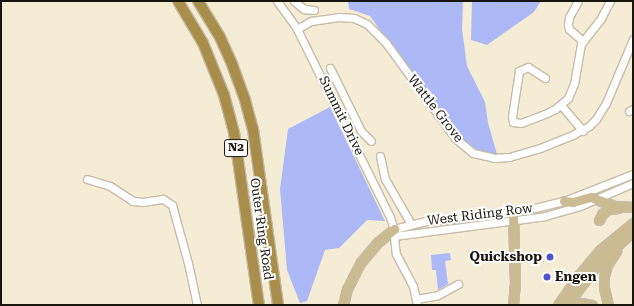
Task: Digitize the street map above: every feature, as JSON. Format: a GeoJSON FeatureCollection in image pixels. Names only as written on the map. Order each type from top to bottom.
{"type":"FeatureCollection","features":[{"type":"Feature","properties":{"kind":"highway","name":"Outer Ring Road"},"geometry":{"type":"LineString","coordinates":[[178,1],[203,43],[224,95],[234,132],[259,305]]}},
{"type":"Feature","properties":{"kind":"highway","name":"Outer Ring Road"},"geometry":{"type":"LineString","coordinates":[[198,1],[220,38],[232,64],[245,100],[253,129],[278,305]]}},
{"type":"Feature","properties":{"kind":"main road"},"geometry":{"type":"LineString","coordinates":[[564,201],[573,202],[589,197],[622,208]]}},
{"type":"Feature","properties":{"kind":"main road"},"geometry":{"type":"LineString","coordinates":[[599,220],[602,214],[608,209],[633,207]]}},
{"type":"Feature","properties":{"kind":"main road"},"geometry":{"type":"LineString","coordinates":[[513,217],[515,284],[513,305]]}},
{"type":"Feature","properties":{"kind":"main road"},"geometry":{"type":"LineString","coordinates":[[558,305],[579,274],[600,250],[633,223]]}},
{"type":"Feature","properties":{"kind":"main road"},"geometry":{"type":"LineString","coordinates":[[567,305],[582,282],[598,263],[633,232]]}},
{"type":"Feature","properties":{"kind":"main road"},"geometry":{"type":"LineString","coordinates":[[608,305],[604,284],[606,268],[614,254],[633,232]]}},
{"type":"Feature","properties":{"kind":"main road"},"geometry":{"type":"LineString","coordinates":[[343,305],[350,283],[360,262],[378,242],[392,233]]}},
{"type":"Feature","properties":{"kind":"main road"},"geometry":{"type":"LineString","coordinates":[[574,305],[584,303],[592,305]]}},
{"type":"Feature","properties":{"kind":"street","name":"Summit Drive"},"geometry":{"type":"LineString","coordinates":[[278,1],[297,29],[390,217],[398,261],[413,286],[416,302]]}},
{"type":"Feature","properties":{"kind":"street"},"geometry":{"type":"LineString","coordinates":[[294,1],[304,9],[314,10]]}},
{"type":"Feature","properties":{"kind":"street"},"geometry":{"type":"LineString","coordinates":[[578,1],[569,17],[568,25],[569,29],[583,41]]}},
{"type":"Feature","properties":{"kind":"street"},"geometry":{"type":"LineString","coordinates":[[545,78],[528,67],[519,71],[512,120],[515,124],[547,113],[561,105],[568,98],[574,84],[580,48],[583,41],[601,18],[610,1]]}},
{"type":"Feature","properties":{"kind":"street","name":"Wattle Grove"},"geometry":{"type":"LineString","coordinates":[[297,29],[311,21],[339,17],[354,18],[367,24],[386,43],[452,135],[468,150],[481,156],[502,158],[546,146],[583,131],[596,119],[603,109],[633,39]]}},
{"type":"Feature","properties":{"kind":"street"},"geometry":{"type":"LineString","coordinates":[[330,68],[361,131],[371,141]]}},
{"type":"Feature","properties":{"kind":"street"},"geometry":{"type":"LineString","coordinates":[[561,105],[583,131]]}},
{"type":"Feature","properties":{"kind":"street"},"geometry":{"type":"LineString","coordinates":[[342,119],[352,114]]}},
{"type":"Feature","properties":{"kind":"street"},"geometry":{"type":"LineString","coordinates":[[380,156],[385,179],[411,224]]}},
{"type":"Feature","properties":{"kind":"street","name":"West Riding Row"},"geometry":{"type":"LineString","coordinates":[[392,233],[483,225],[564,201],[633,174]]}},
{"type":"Feature","properties":{"kind":"street"},"geometry":{"type":"LineString","coordinates":[[87,179],[110,186],[133,201],[143,202],[163,199],[172,204],[188,263],[197,305]]}},
{"type":"Feature","properties":{"kind":"street","name":"West Riding Row"},"geometry":{"type":"LineString","coordinates":[[392,233],[411,224],[444,219],[513,217],[561,212],[597,199],[633,183]]}},
{"type":"Feature","properties":{"kind":"street"},"geometry":{"type":"LineString","coordinates":[[482,217],[483,225]]}},
{"type":"Feature","properties":{"kind":"street"},"geometry":{"type":"LineString","coordinates":[[416,302],[438,295],[458,284]]}},
{"type":"Feature","properties":{"kind":"shaded area"},"geometry":{"type":"Polygon","coordinates":[[[348,1],[463,1],[462,29],[467,66],[485,102],[488,123],[497,154],[484,154],[464,141],[447,123],[370,16],[349,9],[348,1]]]}},
{"type":"Feature","properties":{"kind":"shaded area"},"geometry":{"type":"Polygon","coordinates":[[[472,1],[541,1],[534,12],[487,45],[471,40],[472,1]]]}},
{"type":"Feature","properties":{"kind":"shaded area"},"geometry":{"type":"Polygon","coordinates":[[[330,107],[385,221],[367,220],[339,248],[325,250],[307,301],[300,303],[287,270],[280,189],[288,129],[330,107]]]}},
{"type":"Feature","properties":{"kind":"shaded area"},"geometry":{"type":"Polygon","coordinates":[[[450,253],[451,260],[445,261],[448,284],[438,290],[436,270],[432,270],[431,255],[450,253]]]}},
{"type":"Feature","properties":{"kind":"place","name":"Quickshop"},"geometry":{"type":"Point","coordinates":[550,257]}},
{"type":"Feature","properties":{"kind":"place","name":"Engen"},"geometry":{"type":"Point","coordinates":[547,277]}}]}
